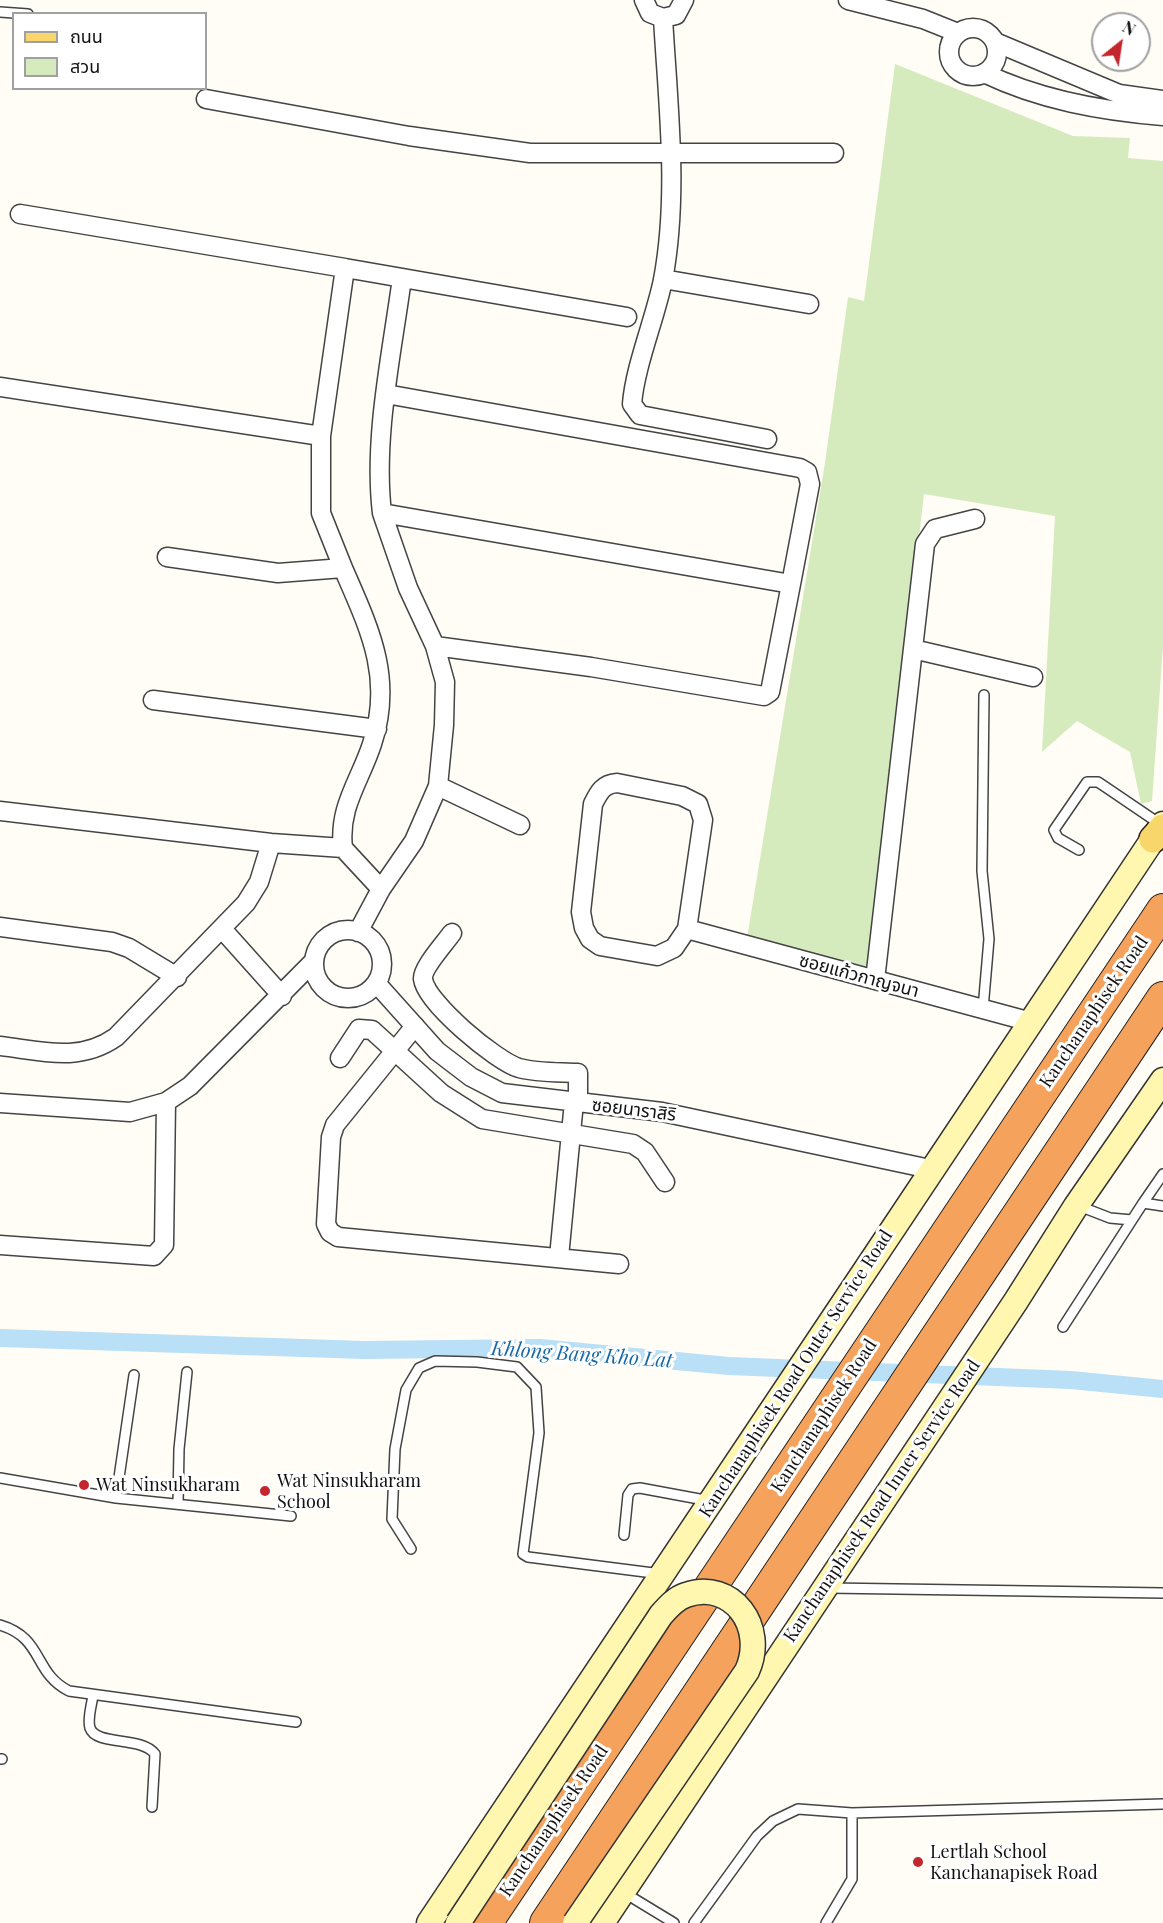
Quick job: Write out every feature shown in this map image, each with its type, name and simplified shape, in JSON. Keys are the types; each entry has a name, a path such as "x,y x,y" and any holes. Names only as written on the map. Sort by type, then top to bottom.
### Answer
{"highway":[{"name":"Kanchanaphisek Road","path":"486,1923 812,1436 912,1281 1163,910"},
{"path":"546,1923 1163,998"}],"main road":[{"name":"Kanchanaphisek Road Outer Service Road","path":"429,1923 713,1501 930,1169 1160,829"},
{"name":"Kanchanaphisek Road Inner Service Road","path":"602,1923 1016,1301 1076,1206 1163,1080"},
{"path":"458,1923 661,1615 684,1595 710,1593 722,1596 746,1616 753,1629 754,1656 747,1671 575,1923"}],"street":[{"path":"632,0 644,0 650,13 663,18 676,15 684,0"},
{"path":"848,0 923,19 958,33"},
{"path":"663,18 671,152 671,210 663,279 633,400 636,412 640,415 767,439"},
{"path":"984,73 995,63 998,52 995,42 988,33 979,28 968,28 958,33 951,41 949,52 951,62 958,71 968,75 984,73 1041,96 1137,106 1163,100"},
{"path":"995,42 1163,116"},
{"path":"206,99 409,136 530,153 834,153"},
{"path":"20,213 627,317"},
{"path":"345,268 321,436 321,513 377,651 380,673 377,729 343,814 343,848 381,889"},
{"path":"358,932 381,889 414,841 438,786 444,725 446,682 435,646 408,588 382,513 379,475 386,394 402,278"},
{"path":"663,279 809,304"},
{"path":"0,387 321,436"},
{"path":"386,394 800,468 807,472 810,484 770,692 764,696 591,667 435,646"},
{"path":"382,513 791,584"},
{"path":"875,980 925,544 929,536 943,525 975,519"},
{"path":"167,557 278,573 343,568"},
{"path":"913,649 1033,677"},
{"path":"153,700 377,729"},
{"path":"617,783 682,796 698,804 702,820 687,928 674,948 657,956 600,946 590,939 584,928 581,912 593,804 600,790 608,784 617,783"},
{"path":"438,786 520,825"},
{"path":"0,811 271,843 343,848"},
{"path":"0,1046 65,1054 100,1048 116,1037 223,930 254,892 271,843"},
{"path":"0,927 112,942 129,948 177,977"},
{"name":"ซอยแก้วกาญจนา","path":"687,928 1030,1022"},
{"path":"223,930 282,996"},
{"path":"0,1103 118,1112 166,1102 190,1086 282,996 314,961 317,951 330,935 340,931 358,932 372,940 379,950 381,973 376,984 368,992 358,997 334,996 319,982 314,961"},
{"path":"452,933 424,973 424,983 433,998 479,1045 500,1059 519,1068 578,1073 559,1257"},
{"name":"ซอยนาราสิริ","path":"376,984 437,1051 463,1070 502,1093 662,1112 930,1169"},
{"path":"415,1026 343,1113 333,1131 326,1224 330,1232 338,1237 619,1264"},
{"path":"340,1058 359,1029 366,1027 396,1051 441,1093 482,1119 633,1144 645,1152 665,1182"},
{"path":"0,1245 154,1256 160,1252 164,1245 166,1102"}],"lane":[{"path":"983,1009 989,939 982,871 984,695"},
{"path":"1079,850 1058,837 1054,830 1087,782 1098,782 1160,829"},
{"path":"1063,1328 1163,1174"},
{"path":"1143,1203 1163,1206"},
{"path":"1076,1206 1110,1218 1132,1220"},
{"path":"411,1549 392,1519 395,1449 406,1390 419,1368 435,1361 477,1362 517,1367 536,1387 538,1433 523,1554 528,1557 664,1574"},
{"path":"178,1504 179,1449 187,1372"},
{"path":"116,1498 134,1376"},
{"path":"0,1478 116,1498 291,1516"},
{"path":"624,1535 628,1495 632,1489 640,1488 713,1501"},
{"path":"825,1588 1163,1593"},
{"path":"0,1624 11,1628 34,1647 51,1680 69,1691 296,1722"},
{"path":"93,1695 90,1730 103,1738 151,1748 155,1754 152,1807"},
{"path":"694,1923 757,1836 773,1821 798,1809 852,1813 1163,1804"},
{"path":"826,1923 852,1879 852,1813"},
{"path":"623,1892 674,1923"}],"green space":[{"path":"895,64 1073,136 1130,138 1128,158 1163,161 1163,646 1152,801 1141,804 1130,752 1077,721 1042,752 1055,516 924,494 869,967 747,938 825,463 848,297 864,301"}],"waterway":[{"name":"Khlong Bang Kho Lat","path":"0,1338 364,1350 540,1348 729,1366 1071,1380 1163,1389"}],"place":[{"name":"Wat Ninsukharam","path":"84,1485"},
{"name":"Wat Ninsukharam School","path":"265,1491"},
{"name":"Lertlah School Kanchanapisek Road","path":"918,1862"}]}
